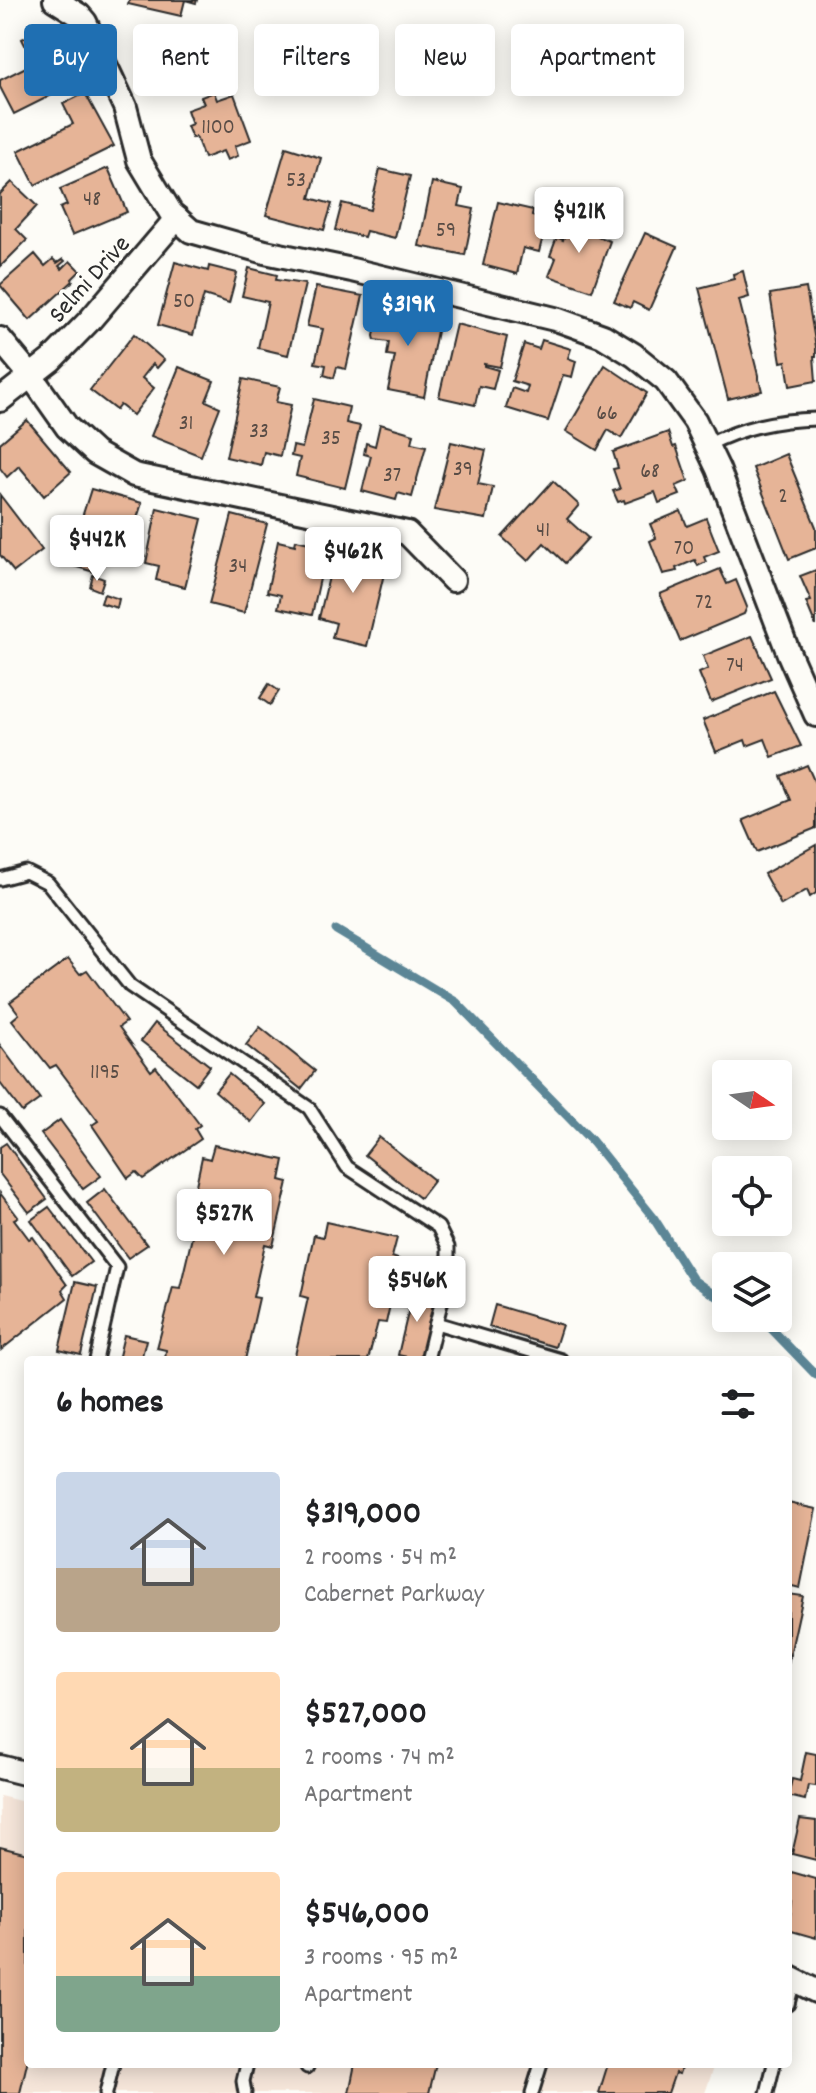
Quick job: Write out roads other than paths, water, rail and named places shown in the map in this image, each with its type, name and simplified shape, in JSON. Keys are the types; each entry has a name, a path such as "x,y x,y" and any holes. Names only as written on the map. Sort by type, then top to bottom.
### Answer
{"street":[{"path":"55,0 79,15 88,11 125,107 139,160 171,213 191,231 265,252 559,320 603,336 634,355 666,381 695,421 707,445 816,715"},
{"name":"Selmi Drive","path":"0,400 51,360 90,320 177,218"},
{"path":"0,339 67,427 95,453 134,475 407,533 453,580"},
{"path":"0,1767 24,1773"},
{"path":"792,1979 816,1991"}],"lane":[{"path":"707,445 738,430 762,424 816,419"},
{"path":"0,879 26,872 48,883 130,986 309,1108 347,1167 438,1227 448,1247 448,1277 428,1356"},
{"path":"0,1116 117,1267 97,1356"},
{"path":"436,1323 547,1356"},
{"path":"106,2093 112,2068"},
{"path":"245,2093 243,2081 246,2068"},
{"path":"532,2093 540,2068"},
{"path":"767,2093 773,2068"}],"waterway":[{"path":"336,930 456,1002 592,1141 653,1217 693,1280 712,1294"},
{"path":"775,1332 816,1375"}]}
